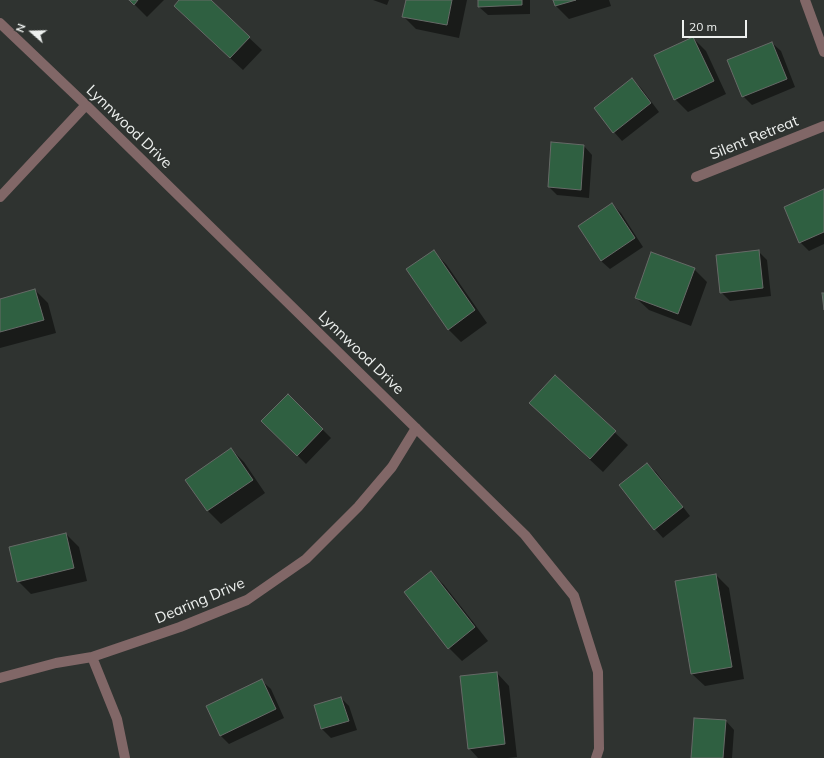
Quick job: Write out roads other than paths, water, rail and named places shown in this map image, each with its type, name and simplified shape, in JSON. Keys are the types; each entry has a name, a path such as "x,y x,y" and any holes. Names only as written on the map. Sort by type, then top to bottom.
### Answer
{"street":[{"path":"805,0 824,52"},
{"name":"Lynnwood Drive","path":"0,23 86,105 525,535 574,596 598,672 599,749 596,758"},
{"path":"0,197 86,105"},
{"name":"Silent Retreat","path":"696,177 824,126"},
{"name":"Dearing Drive","path":"0,678 56,663 92,657 180,627 247,600 306,559 358,507 392,467 416,428"},
{"path":"92,657 117,719 125,758"}]}
